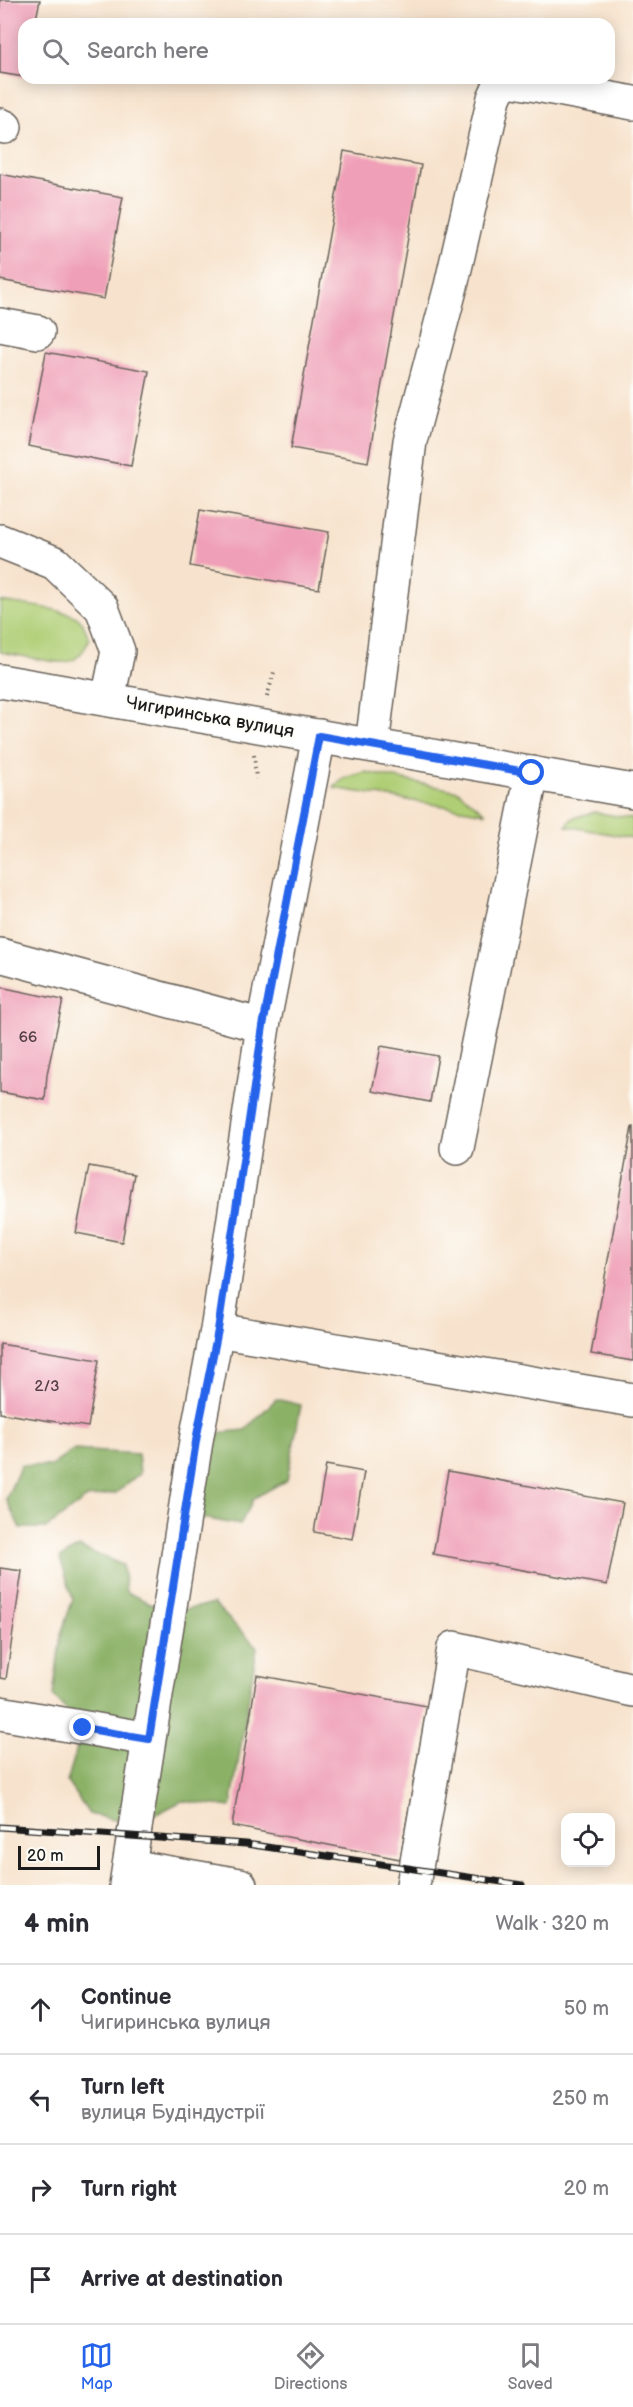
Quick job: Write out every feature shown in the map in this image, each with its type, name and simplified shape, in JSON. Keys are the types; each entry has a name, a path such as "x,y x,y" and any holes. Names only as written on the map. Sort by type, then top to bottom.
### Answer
{"street":[{"path":"372,745 410,441 451,285 494,98 499,87 504,84"},
{"path":"531,84 633,103"},
{"path":"0,325 38,332"},
{"path":"0,542 55,563 102,608 118,651 108,699"},
{"name":"Чигиринська вулиця","path":"0,681 633,791"},
{"path":"240,1885 127,1876 195,1447 218,1330 263,1026 319,736"},
{"path":"457,1148 532,773"},
{"path":"0,955 263,1026"},
{"path":"218,1330 633,1400"},
{"path":"412,1885 454,1648 633,1690"},
{"path":"0,1713 149,1739"}],"path":[{"path":"266,698 274,672"},
{"path":"254,754 256,778"}],"green space":[{"path":"0,601 73,615 83,624 89,640 77,657 66,662 0,652"},
{"path":"365,772 458,791 486,813 334,788 343,779"},
{"path":"594,812 633,819 633,838 566,826 573,818"},
{"path":"276,1399 301,1405 287,1480 254,1498 240,1525 185,1515 197,1435 245,1430"},
{"path":"73,1450 138,1454 140,1473 116,1493 87,1498 46,1528 20,1528 6,1499 21,1465 51,1466"},
{"path":"79,1547 123,1565 126,1592 169,1612 214,1604 257,1647 231,1807 182,1801 135,1825 89,1814 67,1782 83,1728 53,1696 61,1634 73,1599 60,1558"}],"building":[{"path":"0,0 40,0 36,18 18,18 18,76 0,73"},
{"path":"344,151 421,165 368,462 291,448"},
{"path":"0,174 123,197 104,299 0,280"},
{"path":"46,352 149,371 131,466 28,446"},
{"path":"200,510 329,532 319,589 190,566"},
{"path":"0,987 63,1000 47,1074 45,1100 0,1092"},
{"path":"381,1046 438,1056 430,1102 372,1091"},
{"path":"633,1127 633,1361 591,1354"},
{"path":"89,1166 134,1174 122,1242 76,1233"},
{"path":"0,1344 99,1360 88,1427 0,1413"},
{"path":"326,1465 364,1472 352,1539 314,1532"},
{"path":"448,1471 623,1503 607,1585 433,1554"},
{"path":"0,1568 22,1571 6,1679 0,1678"},
{"path":"257,1675 427,1706 400,1859 232,1826"}],"railway":[{"path":"0,1827 246,1844 522,1885"}],"route":[{"path":"83,1728 149,1739 197,1435 218,1330 263,1026 319,736 532,773"}]}
